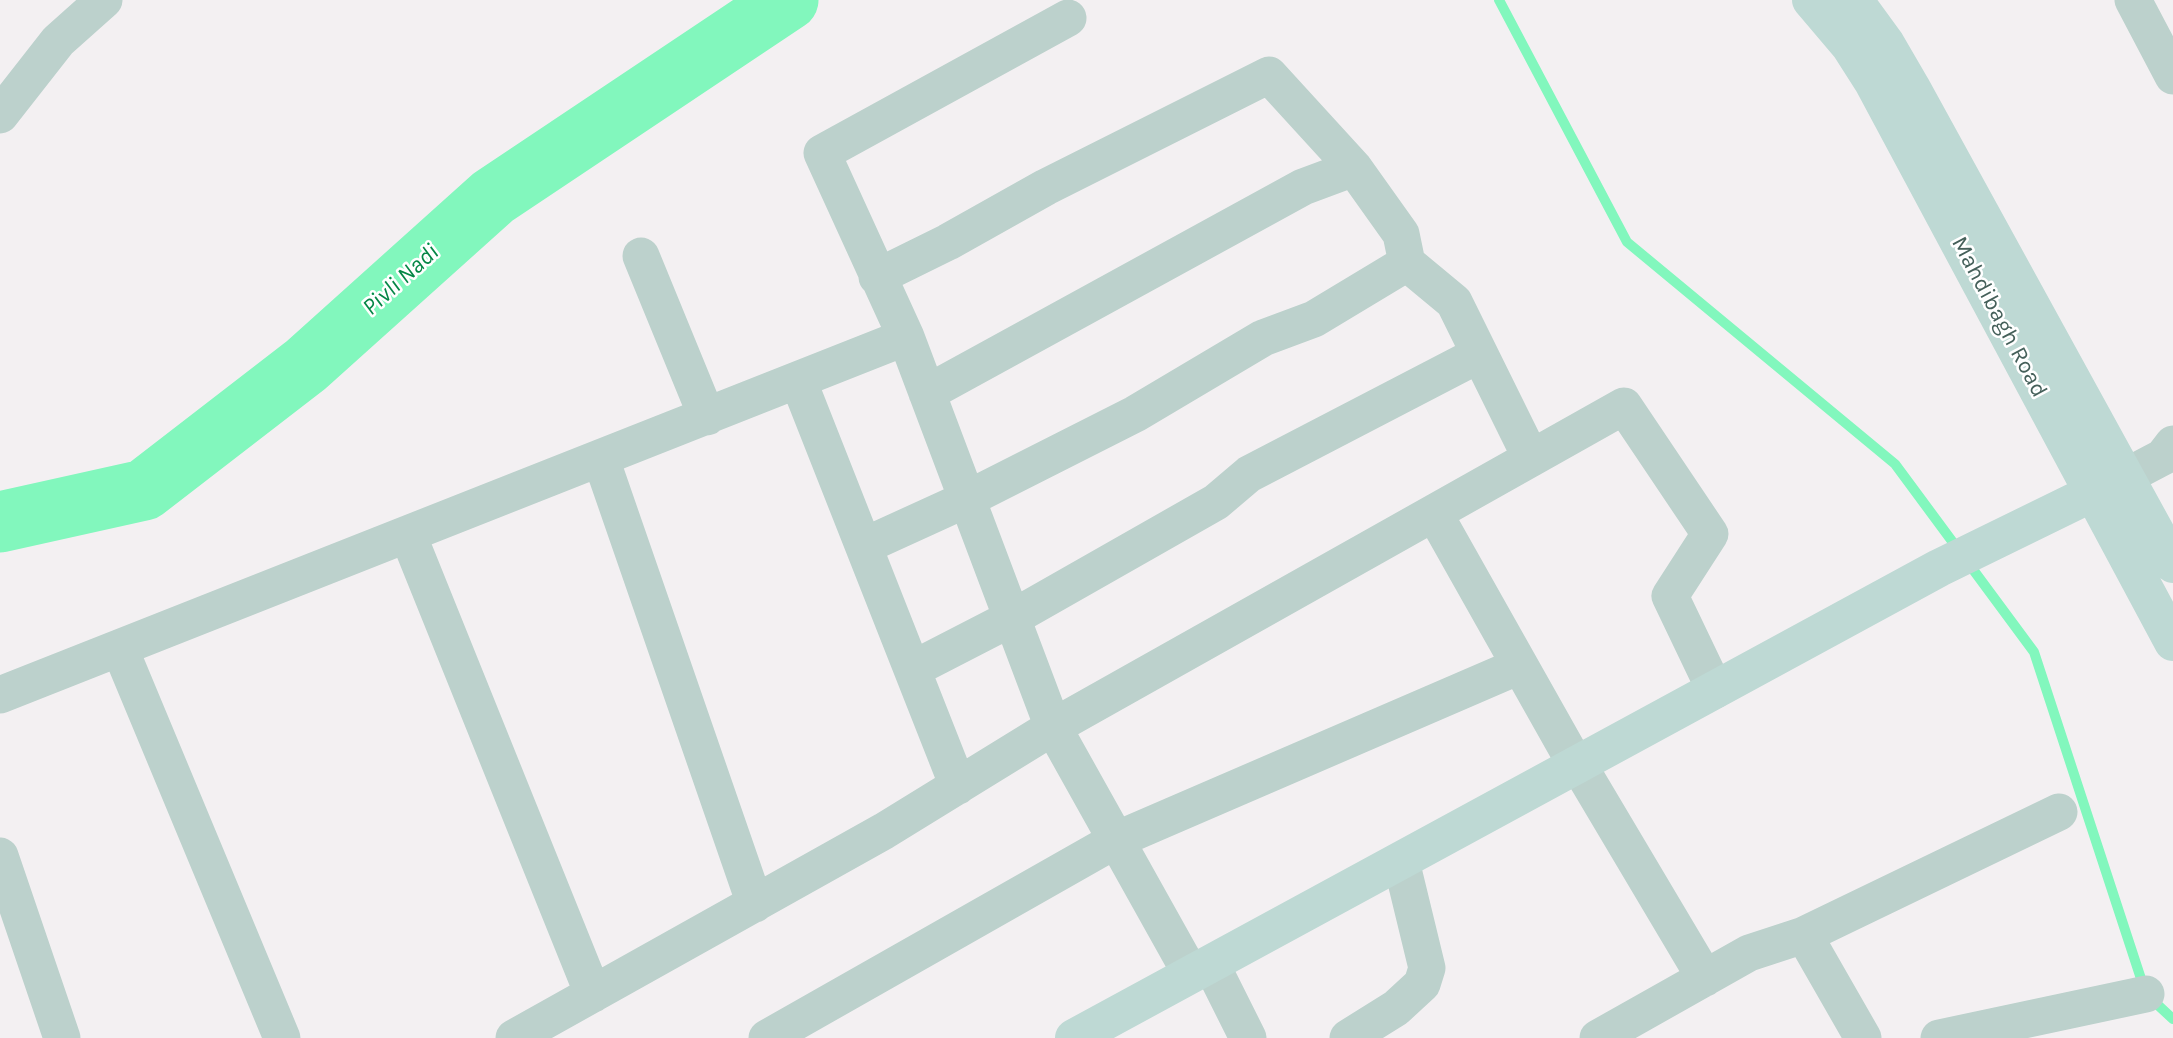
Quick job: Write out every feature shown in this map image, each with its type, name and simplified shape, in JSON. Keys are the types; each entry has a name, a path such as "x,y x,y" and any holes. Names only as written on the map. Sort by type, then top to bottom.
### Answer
{"street":[{"path":"0,115 58,41 104,0"},
{"path":"2133,0 2173,76"},
{"name":"Mahdibagh Road","path":"1843,6 1885,44 1911,87 2109,485 2173,642"},
{"path":"1068,19 822,153 906,337 1053,727 1116,840 1248,1038"},
{"path":"877,277 948,242 1046,187 1269,75 1354,168 1401,234 1406,262 1454,302 1531,458"},
{"path":"927,393 1303,187 1354,168"},
{"path":"641,256 707,417"},
{"path":"864,546 967,499 1135,414 1263,338 1314,319 1406,262"},
{"path":"0,695 906,337"},
{"path":"913,669 1012,618 1216,502 1249,474 1478,355"},
{"path":"798,380 958,786"},
{"path":"514,1038 884,831 1053,727 1625,406 1710,534 1670,596 1715,690"},
{"path":"1073,1038 1939,568 2164,457 2173,444"},
{"path":"601,458 755,904"},
{"name":"Mahdibagh Road","path":"2109,485 2173,564"},
{"path":"1434,513 1576,765 1706,978"},
{"path":"408,535 593,994"},
{"path":"120,649 282,1038"},
{"path":"767,1038 1116,840 1519,666"},
{"path":"1598,1038 1652,1025 1706,978 1749,953 1804,935 2059,812"},
{"path":"0,856 62,1038"},
{"path":"1348,1038 1396,1008 1422,984 1427,968 1401,861"},
{"path":"1804,935 1863,1038"},
{"path":"1939,1038 2146,994"}],"waterway":[{"name":"Pivli Nadi","path":"0,522 144,490 306,365 493,197 788,0"},
{"path":"1499,0 1627,242 1895,464 2034,652 2146,994 2173,1019"}]}
